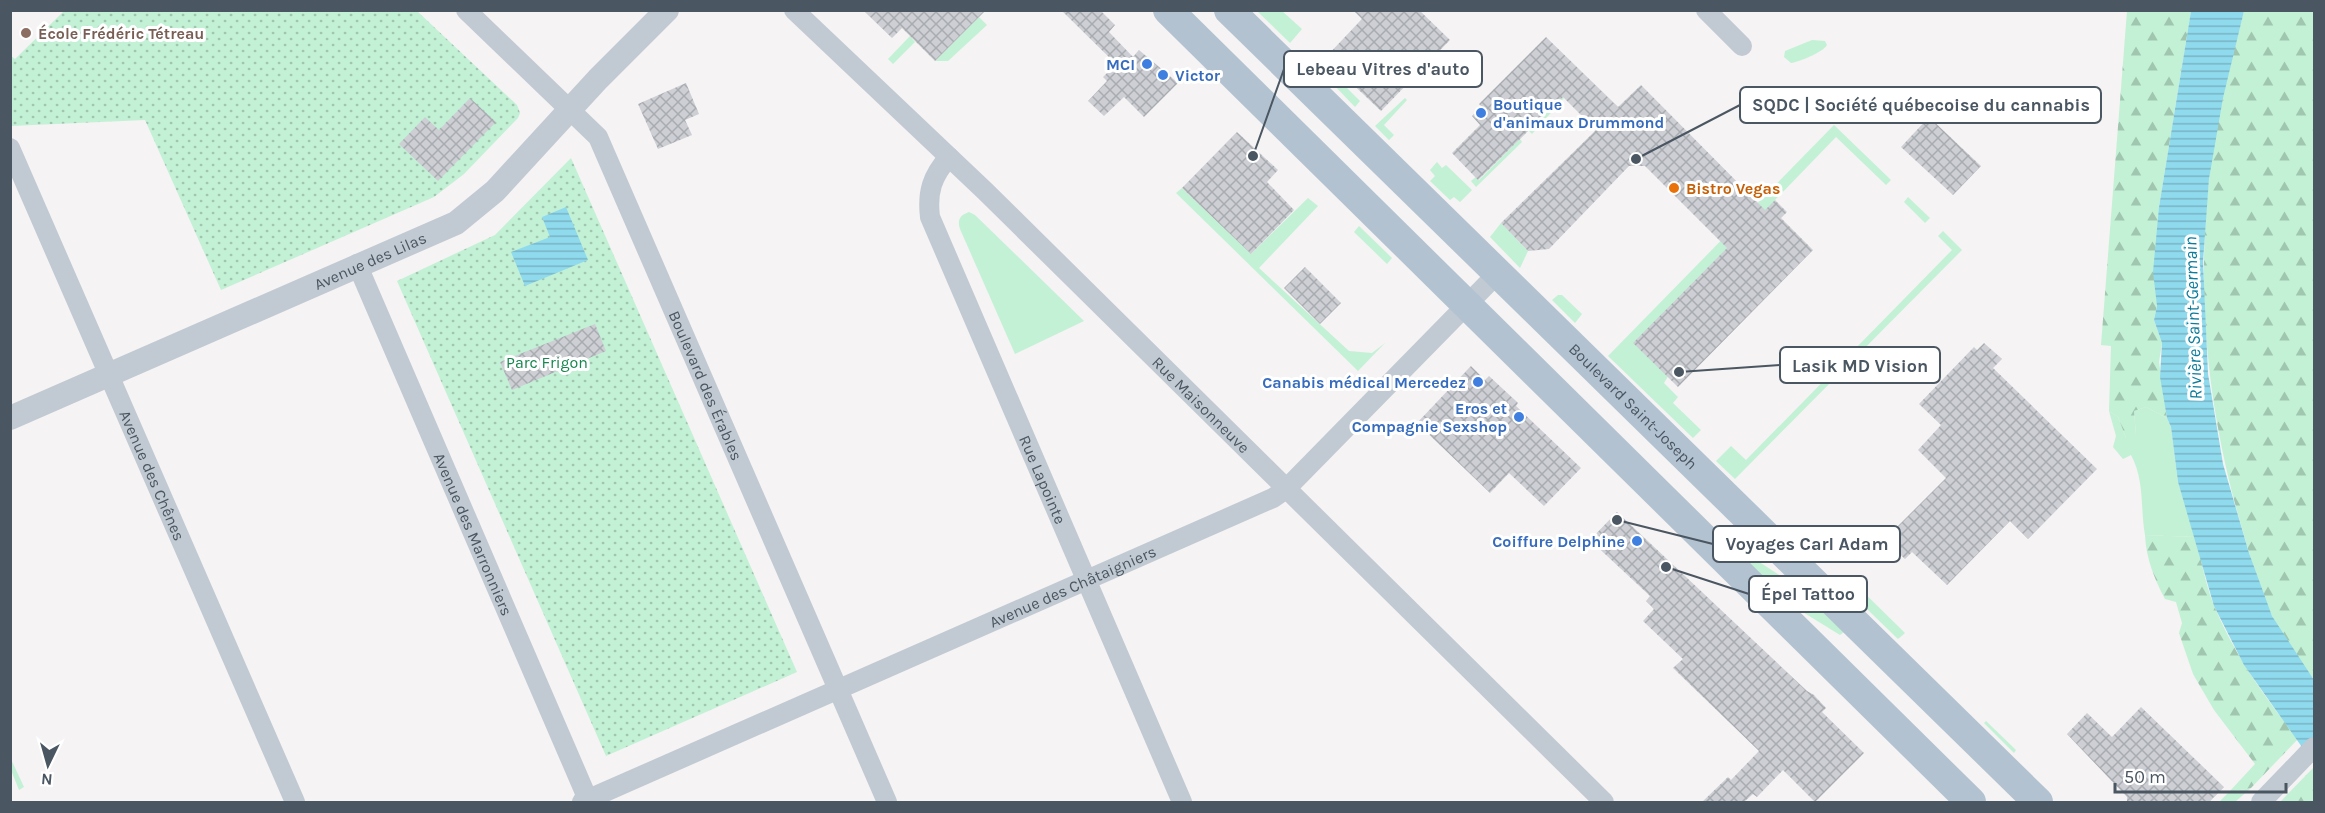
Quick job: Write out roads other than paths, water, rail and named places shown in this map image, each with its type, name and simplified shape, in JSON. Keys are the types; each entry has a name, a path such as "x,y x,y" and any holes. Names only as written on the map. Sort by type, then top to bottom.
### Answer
{"main road":[{"path":"1168,10 1971,802"},
{"name":"Boulevard Saint-Joseph","path":"1229,10 2038,802"}],"street":[{"name":"Boulevard des Érables","path":"466,10 598,137 887,802"},
{"name":"Avenue des Lilas","path":"10,418 357,264 456,223 470,214 495,191 569,110 667,10"},
{"name":"Rue Maisonneuve","path":"795,10 949,157 1604,802"},
{"path":"1706,10 1742,46"},
{"name":"Avenue des Chênes","path":"10,148 295,802"},
{"name":"Rue Lapointe","path":"949,157 933,178 929,191 930,217 1182,802"},
{"name":"Avenue des Marronniers","path":"357,264 586,802"},
{"name":"Avenue des Châtaigniers","path":"586,802 1085,579 1259,505 1286,489 1497,274"},
{"path":"2261,802 2314,747"}],"water":[{"name":"Rivière Saint-Germain","path":"2191,11 2244,11 2223,98 2209,179 2203,262 2208,374 2223,464 2249,553 2272,616 2314,680 2314,764 2244,665 2214,606 2178,482 2171,427 2167,418 2160,377 2162,343 2154,320 2157,306 2153,272 2159,207"},
{"path":"566,207 588,260 525,286 511,252 550,237 542,217"}],"place":[{"name":"École Frédéric Tétreau","path":"26,33"},
{"name":"MCI","path":"1147,64"},
{"name":"Victor","path":"1163,75"},
{"name":"Boutique d'animaux Drummond","path":"1481,113"},
{"name":"Lebeau Vitres d'auto","path":"1253,156"},
{"name":"SQDC | Société québecoise du cannabis","path":"1636,159"},
{"name":"Bistro Vegas","path":"1674,188"},
{"name":"Lasik MD Vision","path":"1679,372"},
{"name":"Canabis médical Mercedez","path":"1478,382"},
{"name":"Eros et Compagnie Sexshop","path":"1519,417"},
{"name":"Voyages Carl Adam","path":"1617,520"},
{"name":"Coiffure Delphine","path":"1637,541"},
{"name":"Épel Tattoo","path":"1666,567"}],"park label":[{"name":"Parc Frigon","path":"547,362"}]}
